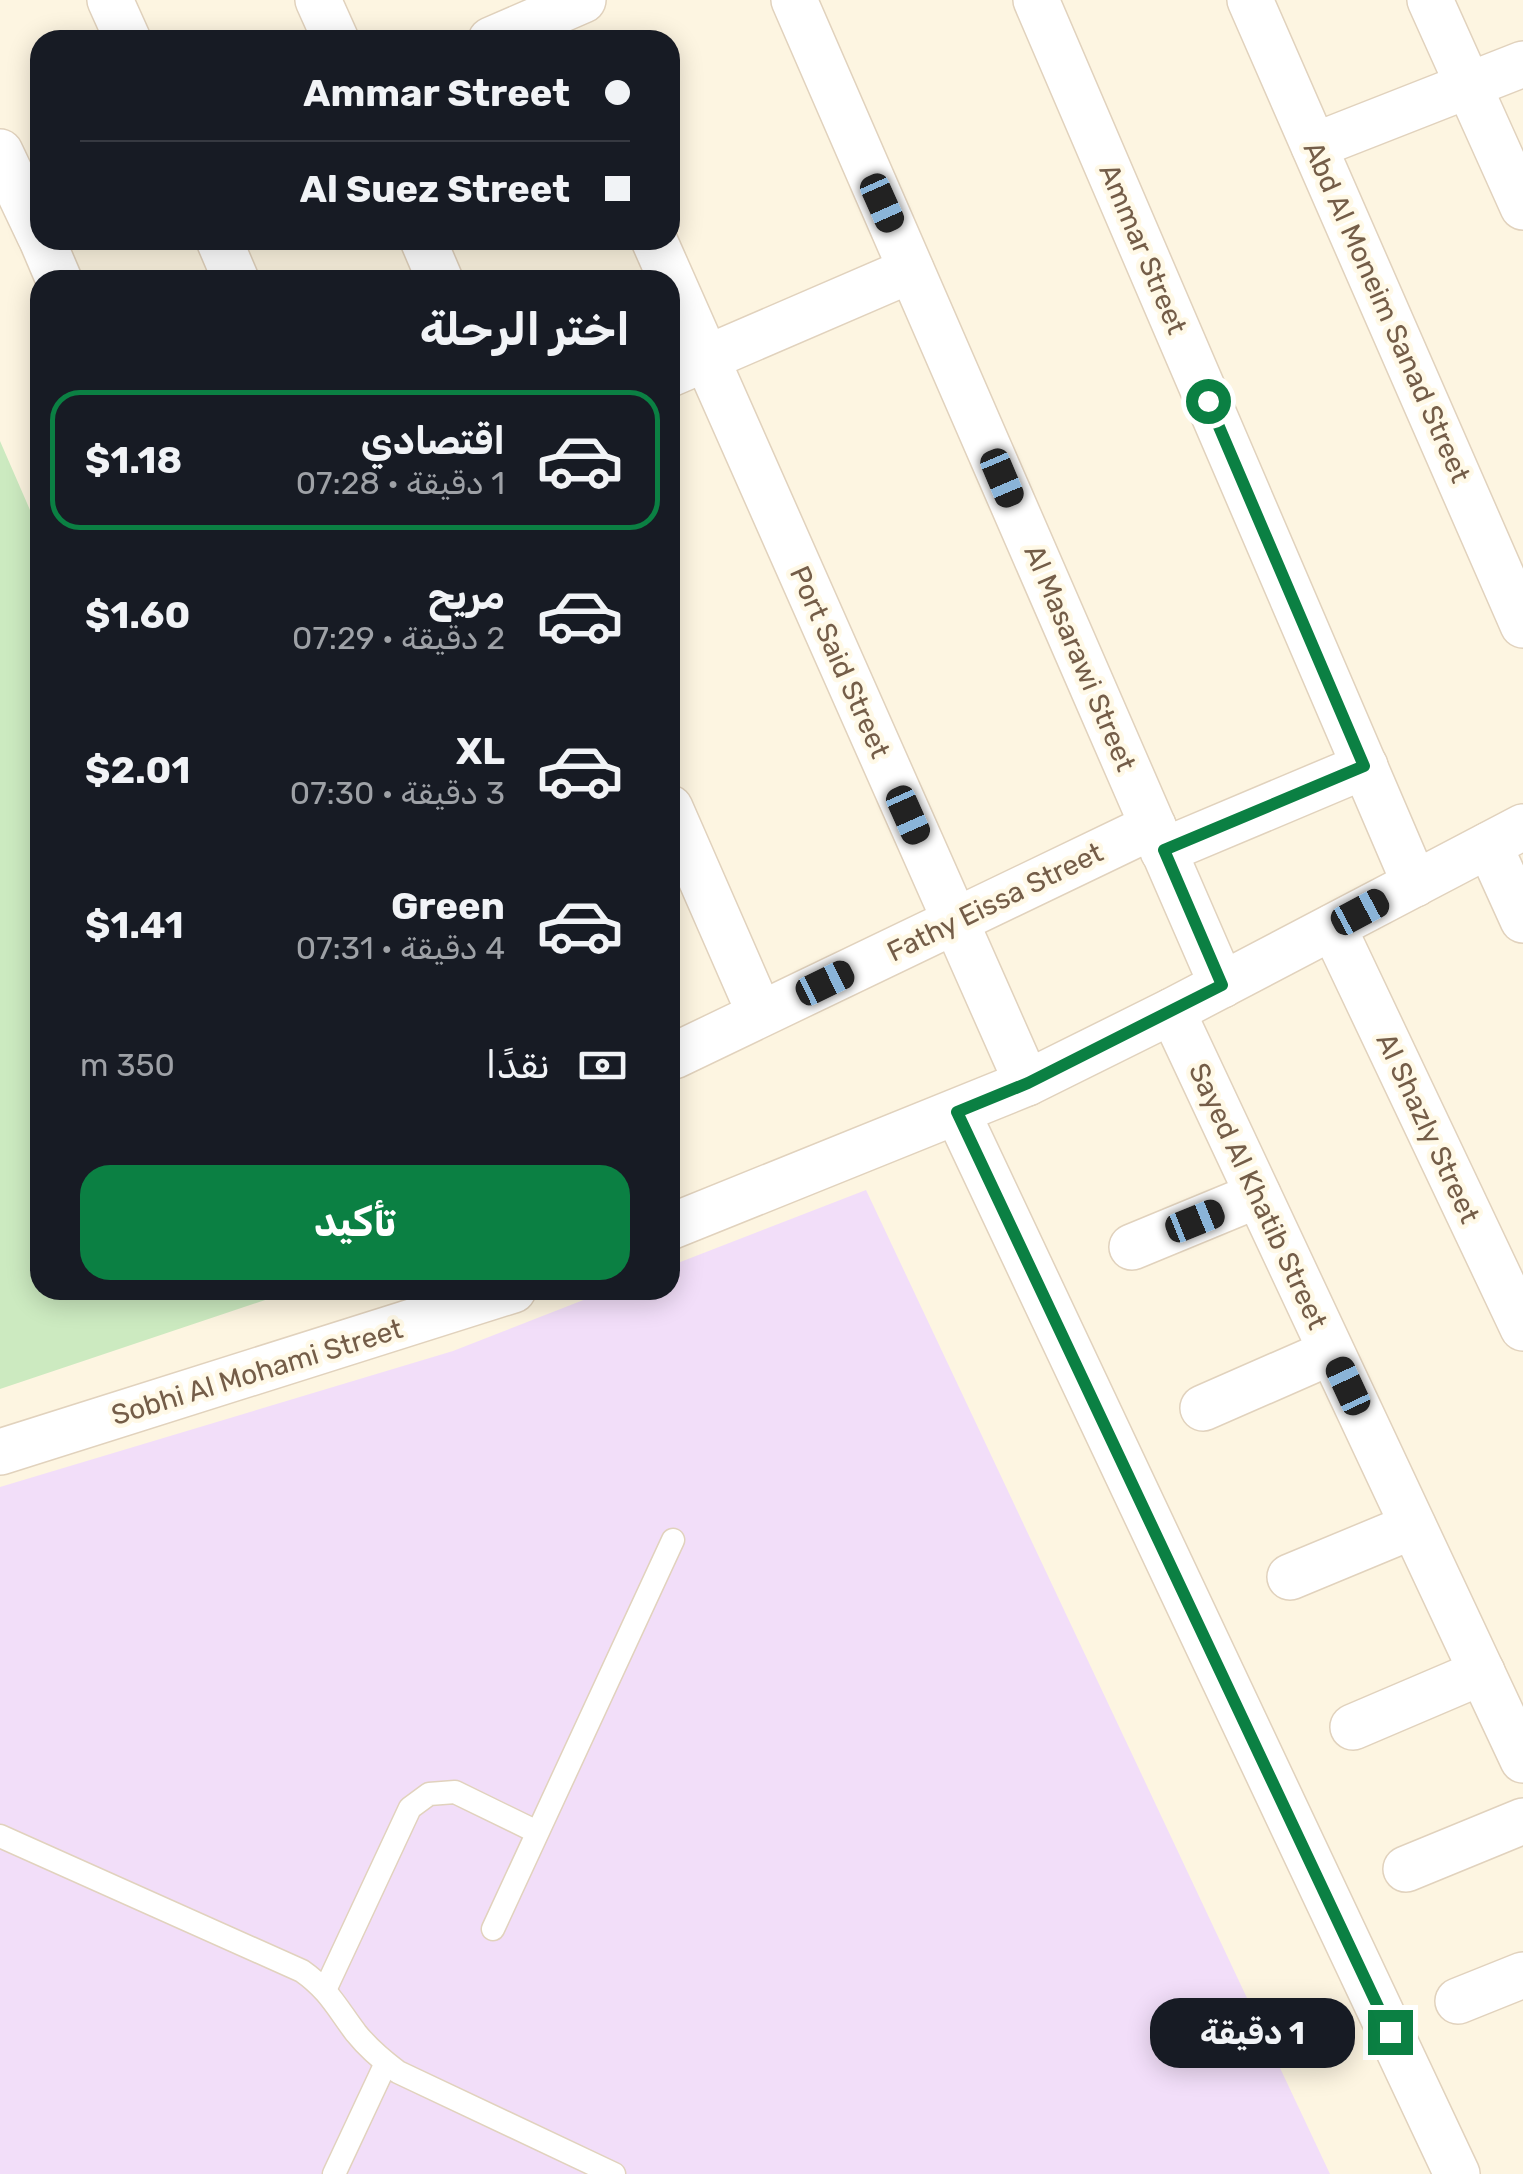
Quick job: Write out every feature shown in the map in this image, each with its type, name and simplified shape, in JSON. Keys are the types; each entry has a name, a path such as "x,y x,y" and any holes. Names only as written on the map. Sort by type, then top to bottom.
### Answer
{"street":[{"path":"110,0 124,30"},
{"path":"318,0 332,30"},
{"name":"Al Masarawi Street","path":"794,0 1222,985"},
{"name":"Ammar Street","path":"1036,0 1415,884"},
{"name":"Abd Al Moneim Sanad Street","path":"1250,0 1523,625"},
{"path":"1430,0 1523,207"},
{"path":"517,30 562,13"},
{"path":"1314,146 1523,64"},
{"path":"0,152 30,216"},
{"path":"688,367 912,270"},
{"name":"Port Said Street","path":"680,337 688,367 955,921 1028,1083"},
{"name":"Fathy Eissa Street","path":"680,1053 955,921 1158,838 1364,766"},
{"path":"680,831 760,1014"},
{"path":"680,1223 1028,1083 1506,836 1523,920"},
{"name":"Al Shazly Street","path":"1333,927 1523,1328"},
{"name":"Sayed Al Khatib Street","path":"1172,1011 1523,1760"},
{"path":"957,1112 1457,2174"},
{"path":"1132,1246 1258,1195"},
{"name":"Sobhi Al Mohami Street","path":"0,1452 476,1300"},
{"path":"1204,1408 1332,1352"},
{"path":"1290,1577 1413,1526"},
{"path":"1353,1727 1482,1672"},
{"path":"1406,1869 1523,1821"},
{"path":"1458,2001 1523,1975"}],"lane":[{"path":"493,1929 673,1540"},
{"path":"325,1990 410,1808 421,1798 455,1792 538,1832"},
{"path":"0,1836 302,1971 325,1990 374,2054 398,2072 614,2174"},
{"path":"334,2174 386,2063"}],"shaded area":[{"path":"866,1190 1330,2174 0,2174 0,1487 453,1351 583,1300 680,1300 680,1262"}],"green space":[{"path":"0,441 30,510 30,1300 265,1300 0,1389"}],"route":[{"path":"1208,401 1364,766 1164,850 1222,985 1028,1083 957,1112 1390,2032"}]}
